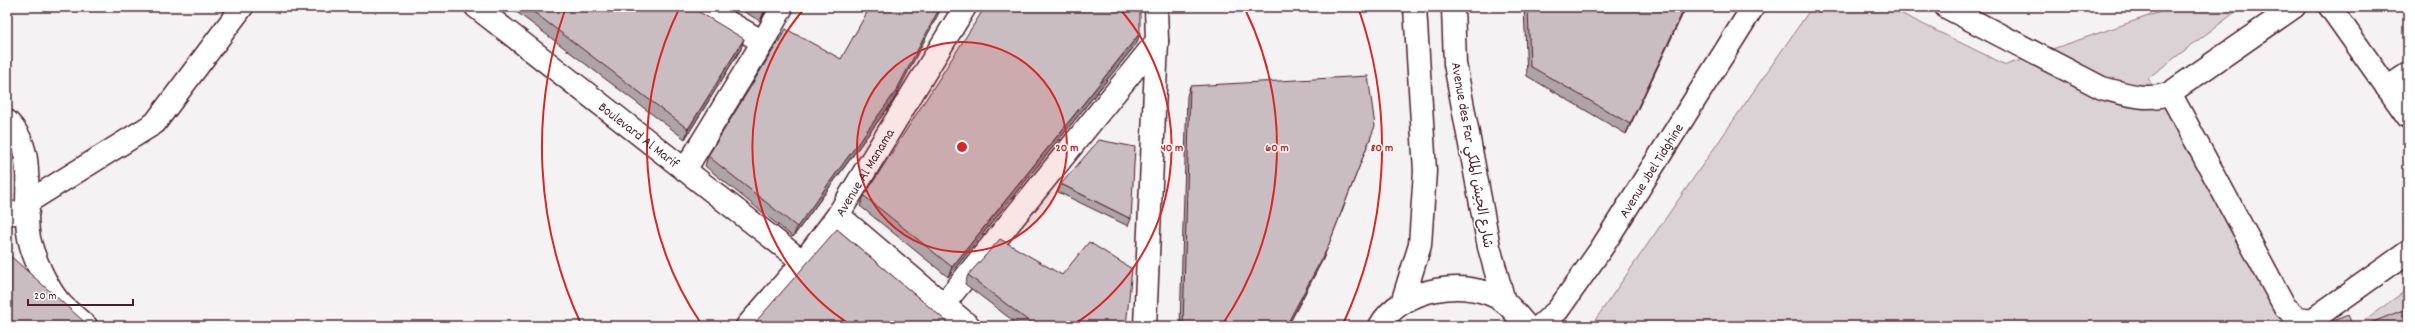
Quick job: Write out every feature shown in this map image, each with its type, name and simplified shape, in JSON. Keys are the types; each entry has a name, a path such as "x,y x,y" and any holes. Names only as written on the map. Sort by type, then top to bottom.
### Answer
{"street":[{"path":"7,214 28,206 155,123 242,7"},
{"name":"Boulevard Al Marif","path":"476,7 803,262"},
{"path":"702,7 763,42"},
{"path":"685,170 763,42 782,7"},
{"name":"Avenue Al Manama","path":"747,326 803,262 838,216 965,7"},
{"path":"1145,326 1156,7"},
{"path":"1402,303 1420,245 1426,171 1415,7"},
{"name":"Avenue des Far شارع الجيش الملكي","path":"1453,7 1455,64 1489,247 1504,301"},
{"name":"Avenue Jbel Tidghine","path":"1540,326 1558,310 1601,249 1753,7"},
{"path":"1946,7 2102,88 2126,95 2150,98 2170,93 2294,7"},
{"path":"2330,7 2408,117"},
{"path":"943,305 1156,41"},
{"path":"2388,88 2408,74"},
{"path":"2170,93 2285,307 2298,318 2312,320 2408,252"},
{"path":"7,121 12,126 27,159 29,238 41,270 60,303 86,326"},
{"path":"838,216 969,326"},
{"path":"1380,326 1402,303 1435,289 1470,288 1504,301 1526,326"}],"shaded area":[{"path":"1812,7 1893,7 1894,10 2006,65 2163,11 2167,7 2242,7 2148,78 2290,326 1591,326"},
{"path":"2408,289 2408,326 2356,326"}],"building":[{"path":"527,7 691,7 744,39 688,129"},
{"path":"756,7 766,7 764,12"},
{"path":"870,7 940,7 896,91 797,227 708,156 786,29 841,59"},
{"path":"985,7 1140,7 1140,33 952,267 864,196"},
{"path":"1528,7 1685,7 1630,124 1530,66"},
{"path":"1368,76 1375,126 1327,249 1286,326 1183,326 1190,86"},
{"path":"1099,140 1135,147 1131,219 1061,184"},
{"path":"837,229 952,326 752,326"},
{"path":"1000,239 1062,275 1089,242 1132,269 1126,326 1035,326 968,275"},
{"path":"7,253 89,326 7,326"},
{"path":"2408,308 2408,326 2363,326"},
{"path":"2348,315 2353,326 2321,326"}]}
